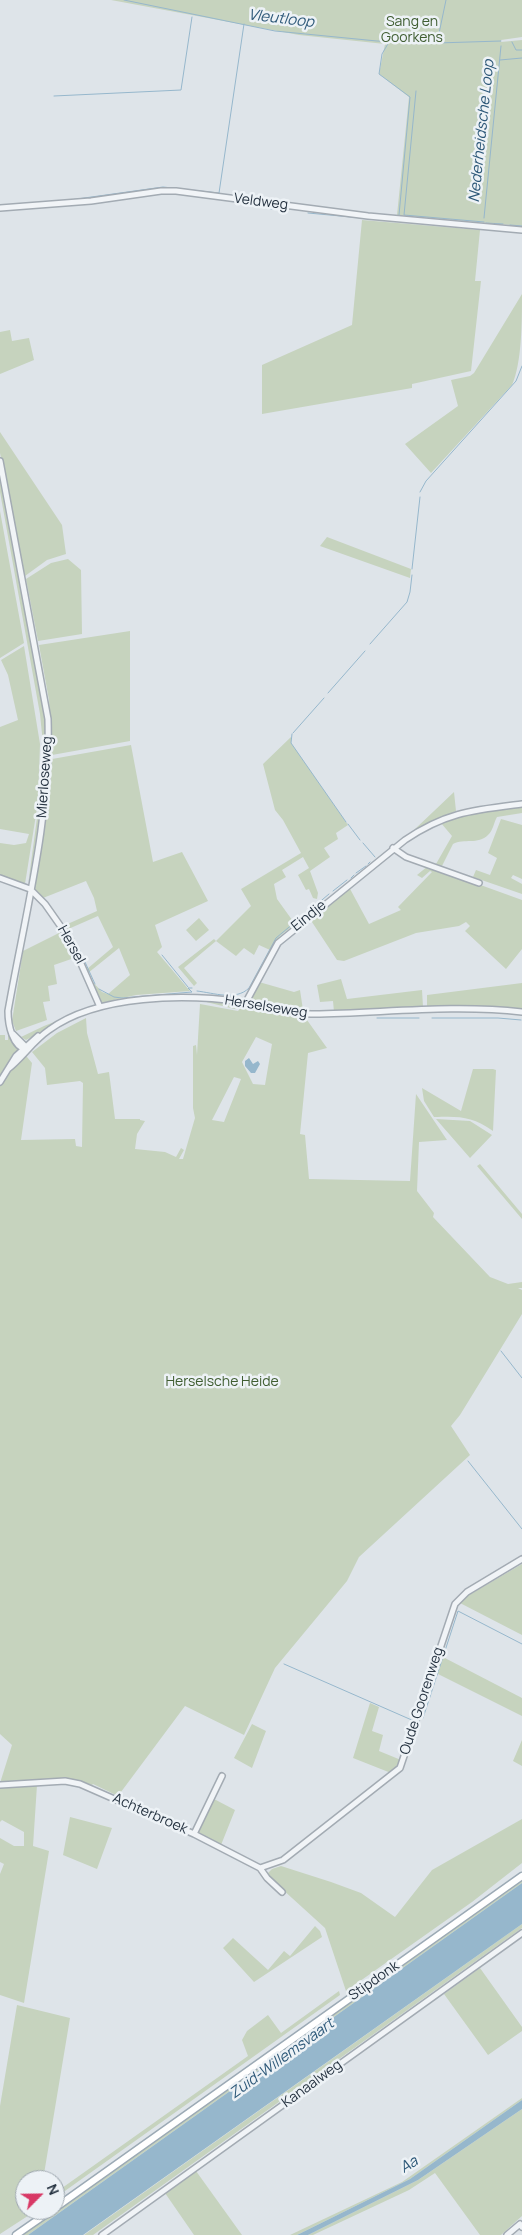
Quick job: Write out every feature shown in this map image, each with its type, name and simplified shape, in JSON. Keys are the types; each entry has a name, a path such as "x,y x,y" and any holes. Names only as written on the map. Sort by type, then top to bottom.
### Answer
{"main road":[{"name":"Stipdonk","path":"65,2201 522,1876"},
{"path":"16,2235 38,2220"}],"street":[{"name":"Veldweg","path":"0,208 91,201 161,191 176,191 368,216 522,230"},
{"name":"Mierloseweg","path":"0,462 48,719 48,778 8,1011 8,1021 13,1034 25,1048"},
{"name":"Eindje","path":"246,1002 278,943 393,848 423,828 458,813 522,804"},
{"path":"393,848 406,857 479,882"},
{"path":"0,878 30,889"},
{"name":"Hersel","path":"30,889 45,904 72,941 100,1007"},
{"name":"Herselseweg","path":"0,1082 25,1048 45,1032 73,1017 100,1007 129,1001 197,996 246,1002 304,1014 427,1009 522,1012"},
{"name":"Oude Goorenweg","path":"260,1868 283,1860 400,1768 455,1604 467,1592 522,1559"},
{"path":"194,1834 222,1776"},
{"name":"Achterbroek","path":"0,1785 73,1781 117,1798 194,1834 260,1868 267,1878 282,1892"},
{"name":"Kanaalweg","path":"102,2235 522,1933"},
{"path":"507,2235 521,2225"}],"green space":[{"name":"Sang en Goorkens","path":"111,0 522,0 522,37 501,40 501,42 522,40 522,226 397,215 409,97 379,74 385,44 299,35"},
{"path":"362,220 480,230 475,281 481,281 471,371 412,384 412,388 262,414 262,365 352,325"},
{"path":"522,294 520,354 512,385 431,473 405,444 458,406 451,380 470,376 474,373"},
{"path":"10,330 12,341 29,338 34,360 0,374 0,332"},
{"path":"0,432 62,525 66,554 47,560 25,576 0,453"},
{"path":"0,480 48,730 45,794 28,885 43,773 43,744 40,714 0,492"},
{"path":"0,511 24,643 0,658"},
{"path":"327,537 411,569 410,578 320,546"},
{"path":"68,559 81,570 82,634 38,641 26,579 51,563"},
{"path":"130,631 130,741 52,755 49,700 39,645"},
{"path":"24,646 40,744 38,802 25,884 0,876 0,843 14,845 26,843 29,834 0,829 0,727 18,720 8,675 1,660"},
{"path":"291,737 291,743 348,825 336,833 338,839 324,848 330,857 310,871 318,893 317,899 313,898 309,889 306,890 298,875 309,868 303,857 282,870 286,877 274,884 277,899 295,924 280,936 270,950 259,945 254,955 244,948 236,956 216,941 251,906 241,889 301,853 283,820 275,810 263,764"},
{"path":"131,745 153,862 182,852 208,901 155,925 162,947 157,952 190,991 136,995 101,1003 90,979 102,992 108,994 130,975 119,948 88,973 87,969 113,947 98,916 66,930 63,926 97,911 94,898 86,881 43,898 34,890 50,794 52,759"},
{"path":"454,792 456,811 414,830"},
{"path":"522,807 522,813 497,817 491,831 484,838 453,844 442,866 436,864 452,836 441,823 465,815"},
{"path":"501,819 522,825 522,879 513,875 511,878 522,884 522,894 473,877 476,870 490,875 497,858 488,853"},
{"path":"428,866 522,900 522,949 506,969 465,931 470,926 466,922 459,926 416,933 344,961 337,960 310,919 349,887 369,924 401,910 398,907 432,872 430,871 422,878 417,875"},
{"path":"199,918 209,930 196,941 186,930"},
{"path":"63,931 77,957 54,965 57,984 48,986 50,1001 43,1002 47,1020 16,1031 12,1021 23,951"},
{"path":"214,939 216,941 184,968 197,983 194,986 178,967"},
{"path":"341,979 347,999 422,990 423,1007 334,1012 333,1001 320,1002 317,985"},
{"path":"259,982 294,992 300,990 303,1010 250,1000"},
{"path":"522,983 522,1010 427,1007 427,995"},
{"path":"202,1001 240,1005 235,1009"},
{"name":"Herselsche Heide","path":"200,1004 238,1011 243,1005 307,1020 327,1048 308,1053 300,1134 305,1135 309,1179 410,1181 416,1094 447,1140 419,1142 417,1191 434,1213 433,1217 490,1277 508,1284 522,1282 522,1288 518,1288 522,1290 522,1314 460,1415 451,1426 470,1455 359,1557 347,1581 275,1668 244,1735 185,1706 118,1796 93,1784 72,1779 0,1783 12,1745 0,1734 0,1035 5,1035 5,1040 8,1040 8,1034 32,1063 21,1140 75,1139 76,1146 82,1147 83,1083 80,1081 47,1085 45,1068 32,1052 57,1033 86,1018 87,1033 98,1074 109,1072 115,1119 140,1119 145,1121 137,1134 135,1149 165,1152 176,1157 181,1148 184,1150 179,1159 183,1159 195,1118 193,1108 193,1046 196,1045 197,1055","holes":["256,1037 272,1044 265,1085 253,1084 242,1062","234,1077 241,1079 224,1122 212,1120"]},
{"path":"72,1015 26,1040 21,1037 44,1026"},
{"path":"473,1069 496,1070 493,1131 478,1122 465,1118 434,1117 424,1101 422,1088 461,1111"},
{"path":"436,1119 470,1121 492,1135 470,1158"},
{"path":"480,1164 522,1214 522,1219 477,1166"},
{"path":"522,1564 522,1635 460,1603 464,1598"},
{"path":"441,1656 522,1698 522,1716 436,1673"},
{"path":"370,1703 379,1707 372,1731 383,1735 379,1751 401,1760 391,1773 353,1758"},
{"path":"252,1724 266,1731 252,1768 234,1758"},
{"path":"522,1740 522,1766 513,1761"},
{"path":"37,1785 33,1846 49,1851 24,2003 0,1995 0,1874 4,1864 0,1862 0,1838 14,1846 24,1846 24,1832 2,1820 0,1822 0,1788"},
{"path":"214,1799 235,1810 221,1845 197,1832"},
{"path":"70,1817 112,1828 97,1869 63,1855"},
{"path":"522,1819 522,1863 472,1902 346,1991 325,1928 270,1878 268,1873 272,1869 281,1866 331,1882 361,1893 395,1917 432,1870"},
{"path":"522,1878 522,1883 65,2209 65,2203"},
{"path":"522,1924 522,1928 93,2235 84,2235"},
{"path":"315,1926 320,1931 322,1937 254,1982 223,1948 233,1938 268,1970 284,1951 290,1956"},
{"path":"480,1968 522,2027 522,2031 488,2055 444,1994"},
{"path":"339,1991 340,1995 65,2191 65,2186 248,2056 242,2040 247,2031 268,2015 281,2033"},
{"path":"17,2005 70,2018 45,2170 15,2170 15,2220 22,2220 0,2234 0,2106"},
{"path":"522,2098 522,2100 410,2179 297,2235 290,2235 402,2182"},
{"path":"522,2109 522,2216 501,2235 480,2235 435,2173 409,2190 313,2235 308,2235 418,2180"},
{"path":"196,2171 242,2235 194,2235 165,2193"},
{"path":"41,2220 49,2220 28,2235 20,2235"}],"water":[{"path":"249,1058 253,1064 258,1061 260,1064 255,1073 251,1073 245,1066 245,1061"},
{"name":"Zuid-Willemsvaart","path":"522,1883 522,1924 83,2235 28,2235 49,2220 65,2220 65,2209"},
{"path":"522,2100 522,2109 418,2180 308,2235 297,2235 410,2179"}],"waterway":[{"name":"Vleutloop","path":"124,0 275,31 377,41 437,43"},
{"path":"446,0 437,43 501,41"},
{"path":"54,96 181,90 192,17"},
{"path":"70,200 163,187 219,193 244,24"},
{"path":"389,42 382,54 379,74 410,97 399,215"},
{"path":"512,42 516,50 522,50"},
{"name":"Nederheidsche Loop","path":"484,218 501,46"},
{"path":"500,60 522,58"},
{"path":"416,91 404,215 484,222"},
{"path":"271,209 281,209"},
{"path":"308,213 459,227"},
{"name":"Nederheidsche Loop","path":"486,223 503,224"},
{"name":"Nederheidsche Loop","path":"510,225 522,226"},
{"path":"465,228 482,229"},
{"name":"Nederheidsche Loop","path":"420,492 426,481 516,381 522,366"},
{"name":"Nederheidsche Loop","path":"412,569 420,497"},
{"name":"Nederheidsche Loop","path":"370,644 407,602 412,575"},
{"name":"Nederheidsche Loop","path":"328,693 365,651"},
{"name":"Nederheidsche Loop","path":"293,733 324,698"},
{"name":"Nederheidsche Loop","path":"292,734 291,743 346,822"},
{"name":"Nederheidsche Loop","path":"348,824 360,840"},
{"name":"Nederheidsche Loop","path":"363,843 375,857"},
{"path":"356,873 366,866"},
{"path":"351,878 354,875"},
{"path":"333,891 347,880"},
{"path":"316,905 329,894"},
{"path":"304,915 313,908"},
{"path":"197,991 224,995 244,992 249,988 276,938 300,918"},
{"path":"65,926 69,932"},
{"path":"80,951 95,984"},
{"path":"162,955 188,987"},
{"path":"99,989 114,997 122,998 192,992 188,988 192,988"},
{"path":"377,1018 419,1018"},
{"path":"432,1018 521,1020"},
{"path":"501,1351 522,1378"},
{"path":"468,1461 522,1529"},
{"path":"508,1565 522,1556"},
{"path":"423,1718 458,1611 522,1644"},
{"path":"284,1664 414,1721"}],"water label":[{"name":"Aa","path":"409,2165"}]}
